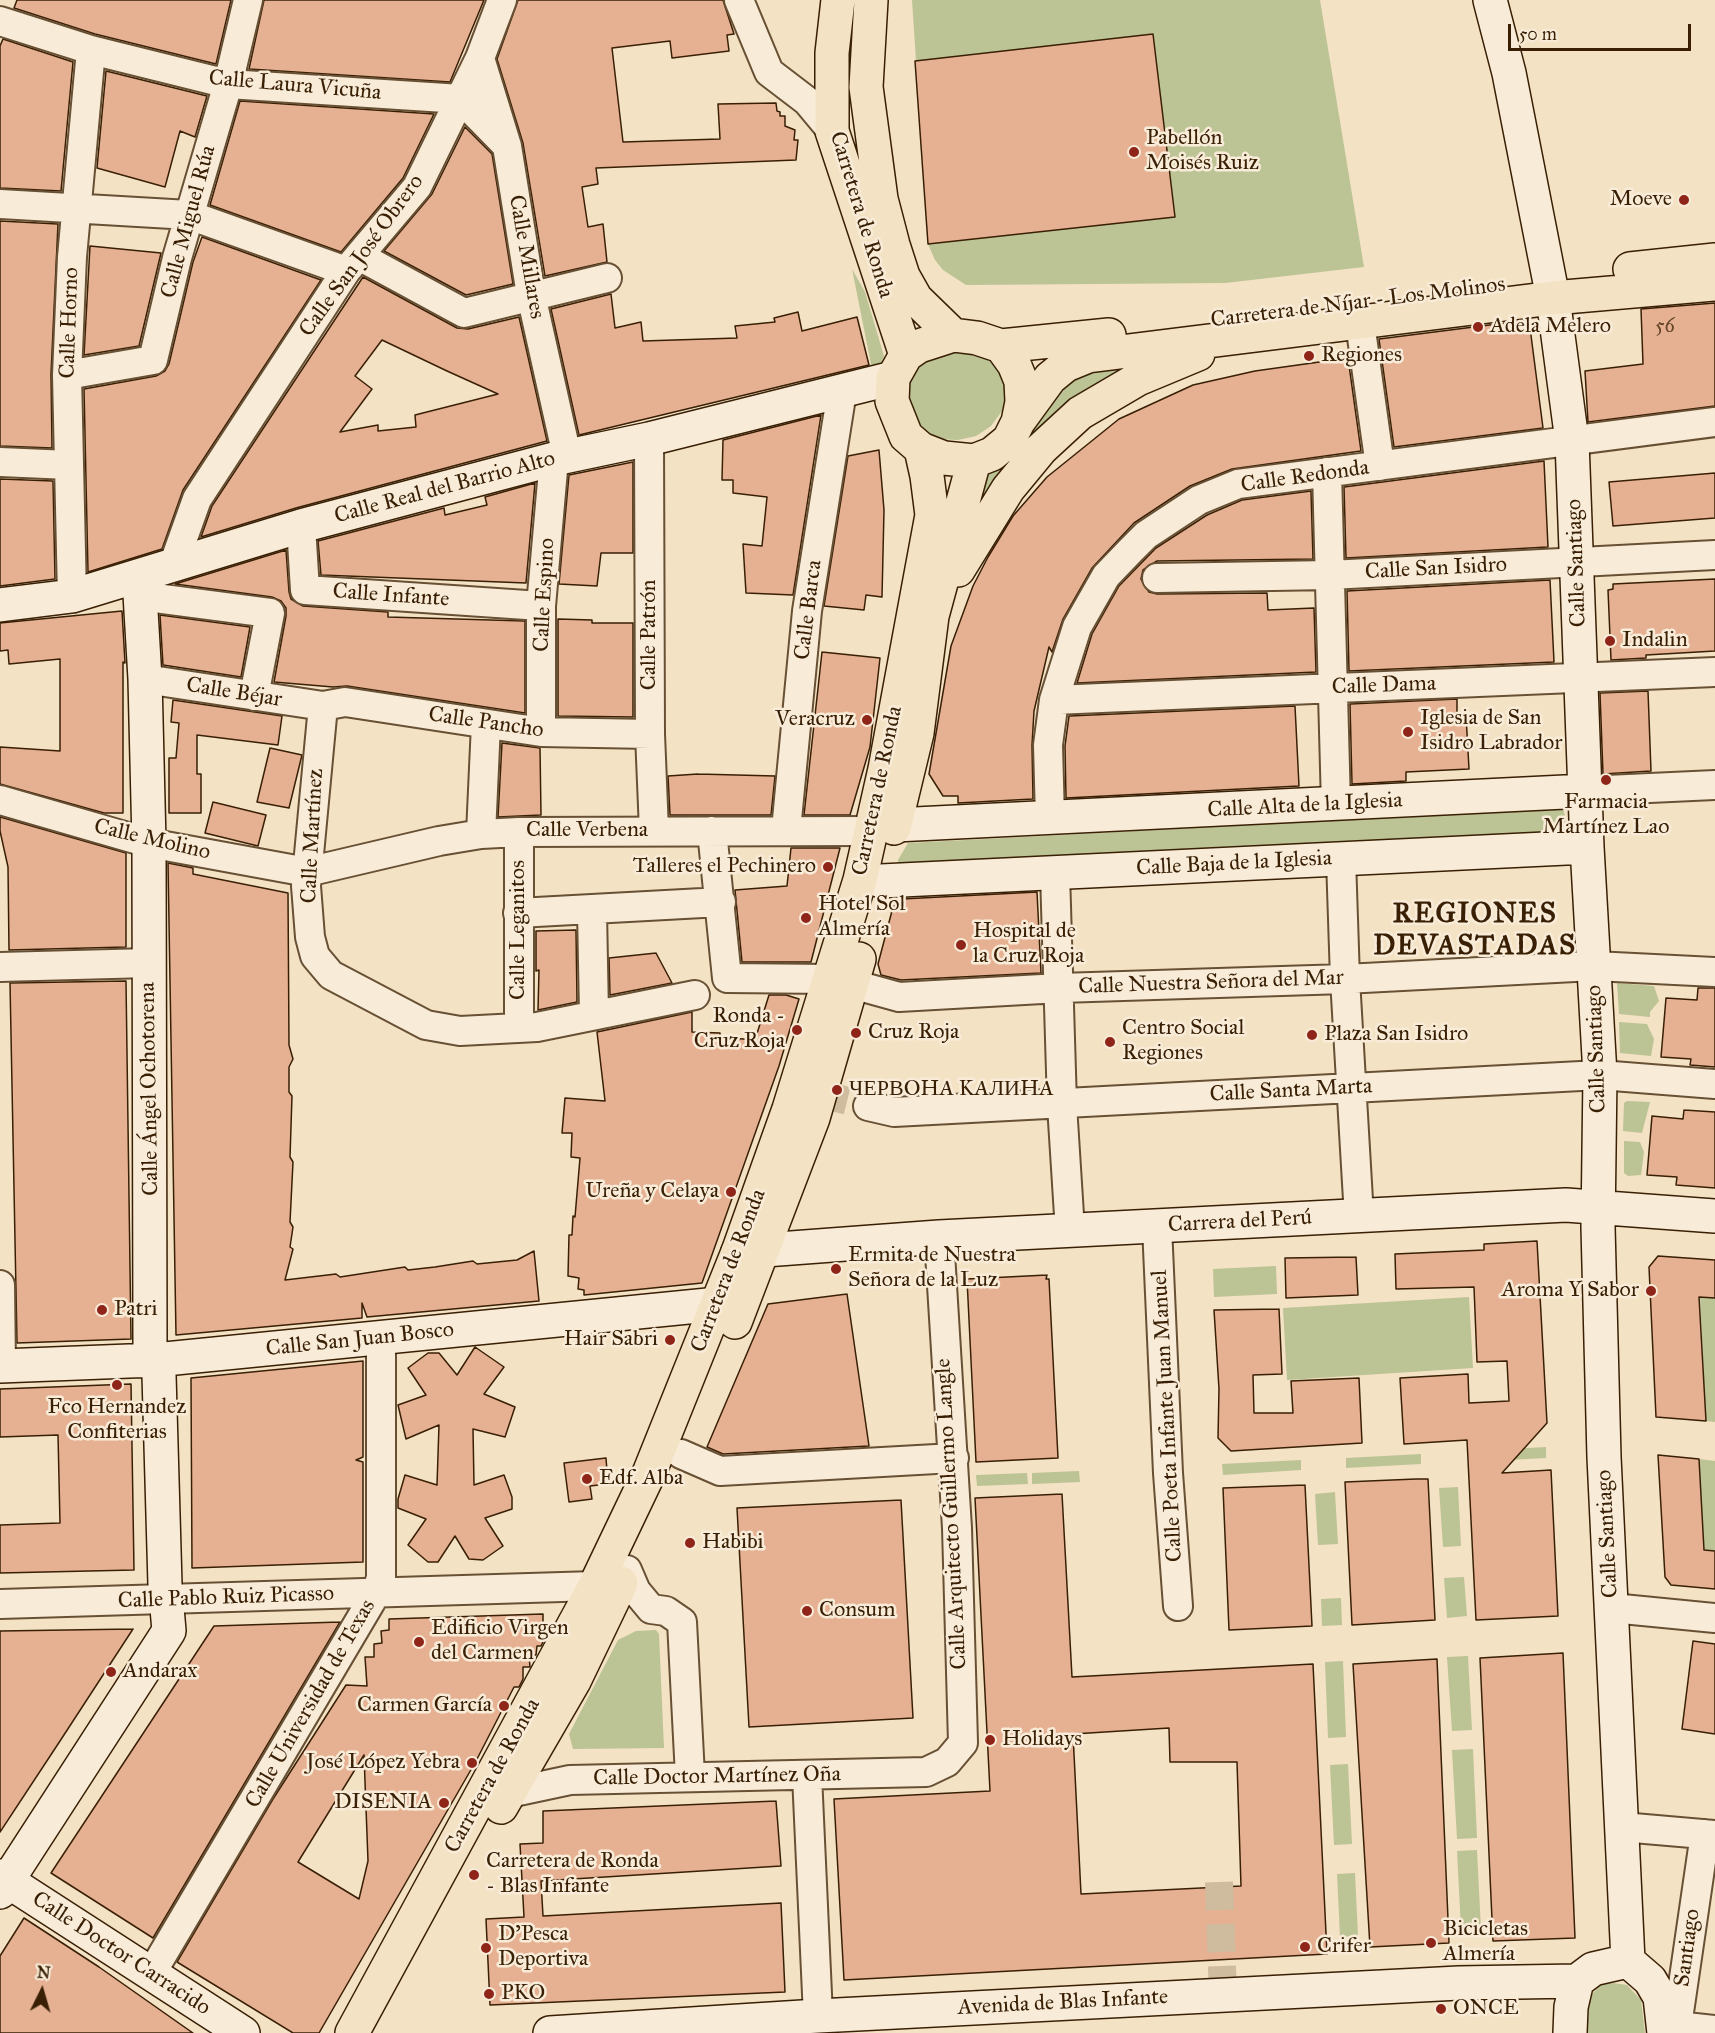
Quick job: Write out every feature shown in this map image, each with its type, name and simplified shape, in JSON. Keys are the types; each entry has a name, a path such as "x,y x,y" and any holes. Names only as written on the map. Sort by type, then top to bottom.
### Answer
{"main road":[{"name":"Carretera de Ronda","path":"838,0 832,53 832,131 899,366"},
{"name":"Carretera de Ronda","path":"871,0 866,87 881,199 903,276 916,299 953,335"},
{"name":"Carretera de Níjar - Los Molinos","path":"1250,335 1360,323 1715,260"},
{"name":"Carretera de Níjar - Los Molinos","path":"1000,346 1551,288 1715,284"},
{"path":"1018,422 1022,402 1021,381 1014,364 1000,346 977,338 953,335 920,346 899,366 892,400 906,436 921,449 944,458 974,461 992,454 1009,440 1018,422 1050,378 1077,359 1250,335"},
{"path":"932,616 1008,489 1041,449 1080,413 1137,379 1250,335"},
{"name":"Carretera de Ronda","path":"372,2033 574,1681 681,1454 841,981 880,881 883,828 932,515 921,449"},
{"name":"Carretera de Ronda","path":"841,981 860,880 883,828 917,733 932,616 974,461"},
{"name":"Carretera de Ronda","path":"352,2033 595,1586 650,1471 718,1304 751,1251"}],"street":[{"name":"Calle Miguel Rúa","path":"67,375 153,360 189,215 228,84 248,0"},
{"name":"Calle San José Obrero","path":"173,566 197,499 352,264 417,187 480,58 502,0"},
{"path":"739,0 769,72 807,101 832,131"},
{"name":"Calle Santiago","path":"1490,0 1509,73 1551,288 1572,441 1587,847 1600,1075 1599,1207 1604,1457 1628,1961"},
{"name":"Calle Laura Vicuña","path":"0,21 91,50 228,84 460,99"},
{"name":"Calle Horno","path":"72,596 67,375 77,208 91,50"},
{"name":"Calle Millares","path":"480,58 507,146 531,295 561,457"},
{"path":"460,99 507,146"},
{"path":"0,204 189,215 352,264 464,313 607,278"},
{"path":"1360,323 1380,466"},
{"name":"Calle Real del Barrio Alto","path":"0,605 140,587 173,566 301,526 561,457 649,439 842,391 899,366"},
{"name":"Calle Barca","path":"786,830 807,611 842,391"},
{"name":"Calle Redonda","path":"1050,819 1048,746 1054,700 1077,627 1106,576 1144,566 1146,535 1199,500 1238,484 1715,422"},
{"name":"Calle Patrón","path":"649,439 650,734 654,831"},
{"name":"Calle Espino","path":"541,732 541,606 561,457"},
{"path":"0,462 69,465"},
{"path":"1327,472 1336,805"},
{"name":"Calle Infante","path":"301,526 304,590 541,606"},
{"name":"Calle San Isidro","path":"1144,566 1330,575 1715,555"},
{"path":"140,587 270,613 254,696"},
{"name":"Calle Ángel Ochotorena","path":"2,1883 169,1631 159,1375 150,1345 148,843 145,679 140,587"},
{"name":"Calle Dama","path":"1054,700 1715,672"},
{"name":"Calle Béjar","path":"145,679 323,706"},
{"name":"Calle Pancho","path":"323,706 345,702 541,732 650,734"},
{"name":"Calle Martínez","path":"323,706 307,872 310,938 315,956 331,975 426,1025 460,1031 537,1027 696,995"},
{"path":"480,834 486,724"},
{"name":"Calle Alta de la Iglesia","path":"883,828 1715,785"},
{"name":"Calle Molino","path":"0,800 148,843 307,872"},
{"name":"Calle Verbena","path":"307,872 439,841 480,834 883,828"},
{"path":"518,913 592,911 721,902 712,831"},
{"name":"Calle Leganitos","path":"519,832 519,1028"},
{"name":"Calle Baja de la Iglesia","path":"880,881 1587,847"},
{"path":"1341,859 1345,979 1359,1217"},
{"path":"1055,873 1062,1105 1070,1231"},
{"name":"Calle Nuestra Señora del Mar","path":"721,902 727,978 841,981 899,997 1060,988 1345,979 1594,966 1715,972"},
{"path":"592,911 594,1014"},
{"path":"0,968 149,963"},
{"name":"Calle Santa Marta","path":"868,1106 894,1113 1600,1075 1715,1084"},
{"name":"Carrera del Perú","path":"751,1251 939,1237 1557,1205 1715,1216"},
{"name":"Calle Poeta Infante Juan Manuel","path":"1157,1226 1168,1473 1178,1606"},
{"name":"Calle Arquitecto Guillermo Langle","path":"926,1772 947,1762 963,1743 954,1458 939,1237"},
{"path":"0,1285 1,1366"},
{"name":"Calle San Juan Bosco","path":"1,1366 154,1360 718,1304"},
{"name":"Calle Universidad de Texas","path":"151,1974 376,1593 381,1578 381,1338"},
{"path":"681,1454 720,1471 954,1458"},
{"path":"627,1570 636,1591 651,1609 666,1611 682,1622 690,1776"},
{"name":"Calle Pablo Ruiz Picasso","path":"0,1604 595,1586"},
{"path":"1612,1608 1715,1618"},
{"name":"Calle Doctor Martínez Oña","path":"509,1793 570,1780 926,1772"},
{"path":"807,1775 818,2016"},
{"path":"1622,1827 1710,1834"},
{"name":"Santiago","path":"1670,2030 1710,1834"},
{"name":"Calle Doctor Carracido","path":"2,1883 243,2033"},
{"path":"1570,2033 1571,2007 1576,1981 1604,1965 1628,1961 1650,1980 1660,1996 1670,2030 1715,2030"},
{"name":"Avenida de Blas Infante","path":"550,2033 818,2016 1459,1983 1576,1981"}],"green space":[{"name":"Pabellón Moisés Ruiz","path":"912,0 1320,0 1364,267 1225,283 966,285 943,270 935,260 928,244"},
{"path":"852,269 865,292 884,356 874,379"},
{"path":"990,344 1008,393 1002,411 991,426 976,436 958,440 939,439 922,432 909,419 900,368 909,352"},
{"path":"1138,364 980,511 974,460 1030,387"},
{"path":"1563,810 1565,815 1566,836 899,870 898,860 908,843"},
{"path":"1617,983 1654,986 1659,1001 1650,1012 1650,1017 1619,1014"},
{"path":"1619,1022 1647,1024 1654,1039 1651,1056 1620,1053"},
{"path":"1627,1101 1650,1102 1642,1133 1623,1131 1624,1103"},
{"path":"1624,1141 1640,1142 1644,1152 1641,1175 1628,1176 1624,1173"},
{"path":"1276,1266 1277,1294 1214,1297 1213,1269"},
{"path":"1469,1297 1473,1368 1287,1380 1283,1308"},
{"path":"1700,1297 1715,1298 1715,1422 1706,1421"},
{"path":"1546,1447 1546,1458 1470,1462 1469,1451"},
{"path":"1421,1454 1421,1464 1346,1468 1346,1458"},
{"path":"1699,1459 1715,1461 1715,1551 1704,1550"},
{"path":"1301,1460 1301,1470 1223,1475 1222,1464"},
{"path":"1079,1471 1080,1482 1032,1484 1032,1473"},
{"path":"1027,1473 1028,1484 977,1486 976,1475"},
{"path":"1458,1487 1461,1546 1443,1547 1439,1488"},
{"path":"1335,1492 1338,1544 1318,1545 1315,1494"},
{"path":"1464,1577 1467,1616 1447,1618 1444,1578"},
{"path":"1341,1598 1342,1625 1322,1626 1321,1599"},
{"path":"656,1630 659,1634 664,1748 573,1749 569,1734 618,1640 636,1631"},
{"path":"1468,1656 1472,1730 1452,1731 1447,1657"},
{"path":"1343,1661 1346,1737 1328,1738 1325,1662"},
{"path":"1473,1749 1477,1838 1457,1839 1452,1750"},
{"path":"1348,1764 1352,1844 1334,1845 1330,1765"},
{"path":"1477,1850 1481,1929 1461,1930 1457,1851"},
{"path":"1355,1873 1358,1936 1340,1937 1337,1874"},
{"path":"1613,1983 1627,1985 1641,2000 1645,2033 1585,2033 1587,1999 1601,1985"}],"building":[{"path":"17,0 231,0 216,64 95,34 14,8"},
{"path":"264,0 484,0 450,82 249,69"},
{"path":"518,0 723,0 734,34 727,35 729,51 672,58 670,41 612,48 623,142 720,139 718,104 776,103 780,116 785,116 785,126 795,130 794,140 798,140 796,160 596,168 598,184 582,187 588,227 603,224 607,262 545,276 523,143 497,59"},
{"path":"1153,34 1175,217 928,244 915,61"},
{"path":"3,39 73,62 61,191 0,188 0,46"},
{"path":"106,71 207,96 195,137 180,131 165,187 97,168"},
{"path":"240,101 434,114 403,178 341,252 210,205"},
{"path":"465,127 492,154 513,284 466,295 384,251 432,194"},
{"path":"0,221 58,224 51,374 52,448 0,446"},
{"path":"202,237 321,280 183,490 162,549 88,572 84,389 156,376 165,371 169,364 193,262"},
{"path":"90,246 161,253 139,346 84,355"},
{"path":"363,277 457,328 468,329 519,317 547,441 296,508 201,537 212,506","holes":["382,340 498,394 415,415 416,427 378,431 378,425 340,432 372,389 355,376"]},
{"path":"611,294 615,328 641,322 643,341 737,338 735,326 775,322 774,318 798,312 802,331 857,317 869,365 579,435 551,309"},
{"path":"1715,303 1715,406 1588,422 1585,371 1643,364 1641,309"},
{"path":"1529,320 1543,428 1394,447 1379,339"},
{"path":"1348,358 1361,451 1232,469 1190,486 1134,523 1092,568 1063,619 1052,652 1049,647 1034,711 1033,799 958,803 958,796 943,796 929,774 951,646 973,586 988,557 1013,516 1047,477 1119,419 1193,385 1255,371"},
{"path":"821,415 793,595 746,593 743,544 762,546 767,497 733,493 733,480 722,480 723,440"},
{"path":"879,450 884,510 882,597 866,595 864,610 824,606 848,456"},
{"path":"1544,461 1548,547 1346,558 1344,487"},
{"path":"633,462 633,553 601,553 597,586 559,584 569,475"},
{"path":"1715,473 1715,518 1613,526 1609,482"},
{"path":"0,479 53,481 55,579 0,586"},
{"path":"535,483 526,583 321,575 318,541 444,508 445,515 487,505 485,497"},
{"path":"1311,491 1313,559 1157,561 1143,570 1141,579 1149,592 1157,594 1267,593 1268,610 1314,608 1316,672 1077,683 1092,634 1119,586 1156,548 1207,515 1242,500"},
{"path":"286,550 291,599 303,606 388,612 388,617 525,621 525,713 347,686 274,682 286,616 286,608 281,601 272,597 175,584"},
{"path":"1715,579 1715,651 1646,655 1646,658 1611,660 1608,590 1613,589 1613,584"},
{"path":"1550,580 1554,662 1349,671 1347,591"},
{"path":"122,611 125,663 123,662 123,813 104,813 0,784 0,747 60,751 60,659 9,664 8,650 0,651 0,623"},
{"path":"160,615 250,627 241,677 163,665"},
{"path":"558,619 592,620 592,623 633,623 633,717 558,716"},
{"path":"822,652 880,658 870,747 850,815 804,815"},
{"path":"1648,691 1651,771 1603,774 1600,693"},
{"name":"Iglesia de San Isidro Labrador","path":"1457,699 1457,716 1466,715 1469,769 1406,772 1406,781 1352,784 1350,704"},
{"path":"173,700 282,716 278,745 197,735 197,774 201,774 201,813 169,813 169,758 176,758 179,723 171,722"},
{"path":"1295,706 1299,786 1066,798 1065,746 1069,716"},
{"path":"502,743 540,748 541,815 498,817"},
{"path":"270,748 302,755 289,808 257,802"},
{"path":"698,774 775,776 771,815 670,815 668,776"},
{"path":"213,802 266,815 258,846 205,833"},
{"path":"0,817 126,853 126,947 9,950 8,867 0,831"},
{"path":"791,848 840,848 811,962 742,962 735,890 787,886"},
{"path":"168,863 193,868 193,874 288,893 289,1045 293,1059 289,1067 289,1092 292,1096 290,1157 293,1162 290,1222 293,1227 290,1247 293,1249 285,1280 336,1274 340,1277 405,1267 408,1270 473,1261 477,1264 517,1260 534,1251 539,1301 367,1317 362,1303 362,1318 176,1335"},
{"name":"Hospital de la Cruz Roja","path":"1037,892 1041,973 901,980 881,975 878,964 893,907 902,899"},
{"path":"576,930 577,1002 538,1010 539,970 536,971 536,931"},
{"path":"656,953 672,983 610,995 609,958"},
{"path":"126,981 131,1339 17,1343 10,983"},
{"path":"1698,988 1715,988 1715,1067 1690,1065 1691,1059 1661,1057 1666,998 1697,1000"},
{"path":"769,995 786,995 799,999 779,1066 702,1283 584,1295 584,1290 578,1289 579,1278 568,1276 569,1235 572,1235 573,1216 575,1217 580,1158 571,1157 572,1133 562,1133 565,1098 605,1101 597,1032 692,1012 692,1032 720,1033 720,1037 755,1040"},
{"path":"1684,1110 1715,1112 1715,1188 1676,1185 1677,1177 1647,1175 1652,1116 1683,1119"},
{"path":"1537,1241 1547,1423 1502,1473 1551,1470 1558,1616 1476,1620 1467,1440 1404,1444 1400,1378 1468,1374 1469,1403 1509,1401 1507,1361 1477,1362 1474,1287 1396,1289 1395,1254 1484,1250 1484,1244"},
{"path":"1658,1256 1715,1260 1715,1298 1699,1297 1706,1421 1656,1417 1649,1267"},
{"path":"1356,1257 1358,1295 1286,1298 1285,1258"},
{"path":"1047,1275 1058,1458 976,1462 967,1279"},
{"path":"847,1294 869,1446 723,1454 707,1447 768,1304"},
{"path":"1279,1309 1282,1374 1253,1375 1254,1413 1293,1413 1291,1381 1359,1378 1362,1443 1231,1451 1218,1438 1219,1389 1214,1310"},
{"path":"475,1347 504,1367 484,1394 515,1407 505,1437 473,1429 474,1485 504,1475 512,1497 512,1509 485,1518 503,1546 483,1560 469,1559 455,1536 438,1562 428,1562 408,1545 426,1519 398,1508 398,1499 405,1475 437,1485 439,1425 406,1439 398,1405 426,1395 408,1368 428,1353 439,1353 457,1375"},
{"path":"363,1361 363,1457 356,1460 363,1462 363,1562 192,1568 191,1378"},
{"path":"131,1384 134,1570 0,1573 0,1525 60,1523 58,1435 0,1437 0,1389"},
{"path":"1658,1455 1699,1459 1704,1550 1715,1551 1715,1589 1671,1585 1665,1577"},
{"name":"Edf. Alba","path":"606,1458 608,1484 590,1486 592,1499 569,1502 564,1463"},
{"path":"1428,1479 1435,1620 1352,1625 1345,1482"},
{"path":"1305,1485 1312,1626 1229,1630 1223,1488"},
{"path":"1062,1494 1072,1677 1313,1664 1327,1954 844,1980 834,1799 990,1791 975,1498","holes":["1169,1728 1170,1762 1237,1762 1241,1886 1081,1894 1073,1734"]},
{"path":"901,1500 913,1718 749,1727 737,1508"},
{"path":"543,1614 543,1642 541,1646 537,1646 536,1655 529,1655 530,1667 523,1667 523,1679 519,1687 514,1687 476,1761 319,2033 293,2033 177,1962 273,1799 346,1685 367,1686 365,1657 374,1657 374,1644 382,1643 381,1631 389,1630 389,1619","holes":["364,1755 368,1861 359,1899 298,1862"]},
{"path":"340,1622 153,1938 51,1873 214,1626"},
{"path":"133,1629 60,1741 0,1832 0,1631"},
{"path":"1693,1641 1715,1644 1715,1734 1682,1729"},
{"path":"1563,1653 1575,1938 1493,1941 1480,1658"},
{"path":"1437,1659 1449,1943 1370,1947 1353,1664"},
{"path":"776,1801 781,1866 541,1881 543,1916 781,1903 785,1992 490,2005 486,1919 524,1917 520,1844 543,1843 543,1811"},
{"path":"24,1918 193,2033 0,2033 0,1956"}],"tunnel":[{"path":"820,1094 868,1106"},
{"path":"1219,1882 1223,1996"}],"place":[{"name":"Pabellón Moisés Ruiz","path":"1134,152"},
{"name":"Moeve","path":"1684,200"},
{"name":"Adela Melero","path":"1478,327"},
{"name":"Regiones","path":"1309,356"},
{"name":"Indalin","path":"1610,641"},
{"name":"Veracruz","path":"867,720"},
{"name":"Iglesia de San Isidro Labrador","path":"1408,732"},
{"name":"Farmacia Martínez Lao","path":"1606,780"},
{"name":"Talleres el Pechinero","path":"828,867"},
{"name":"Hotel Sol Almería","path":"806,918"},
{"name":"Hospital de la Cruz Roja","path":"961,945"},
{"name":"Ronda - Cruz Roja","path":"797,1030"},
{"name":"Cruz Roja","path":"856,1033"},
{"name":"Plaza San Isidro","path":"1312,1035"},
{"name":"Centro Social Regiones","path":"1110,1042"},
{"name":"ЧЕРВOHA KAЛИHA","path":"837,1090"},
{"name":"Ureña y Celaya","path":"731,1192"},
{"name":"Ermita de Nuestra Señora de la Luz","path":"836,1269"},
{"name":"Aroma Y Sabor","path":"1651,1291"},
{"name":"Patri","path":"102,1310"},
{"name":"Hair Sabri","path":"670,1340"},
{"name":"Fco Hernandez Confiterias","path":"117,1385"},
{"name":"Edf. Alba","path":"587,1479"},
{"name":"Habibi","path":"690,1543"},
{"name":"Consum","path":"807,1611"},
{"name":"Edificio Virgen del Carmen","path":"419,1642"},
{"name":"Andarax","path":"111,1672"},
{"name":"Carmen García","path":"504,1706"},
{"name":"Holidays","path":"990,1740"},
{"name":"José López Yebra","path":"472,1763"},
{"name":"DISENIA","path":"444,1803"},
{"name":"Carretera de Ronda - Blas Infante","path":"474,1875"},
{"name":"Bicicletas Almería","path":"1431,1943"},
{"name":"Crifer","path":"1305,1947"},
{"name":"D'Pesca Deportiva","path":"486,1948"},
{"name":"PKO","path":"489,1994"},
{"name":"ONCE","path":"1441,2009"}],"district":[{"name":"REGIONES DEVASTADAS","path":"1475,931"}]}
